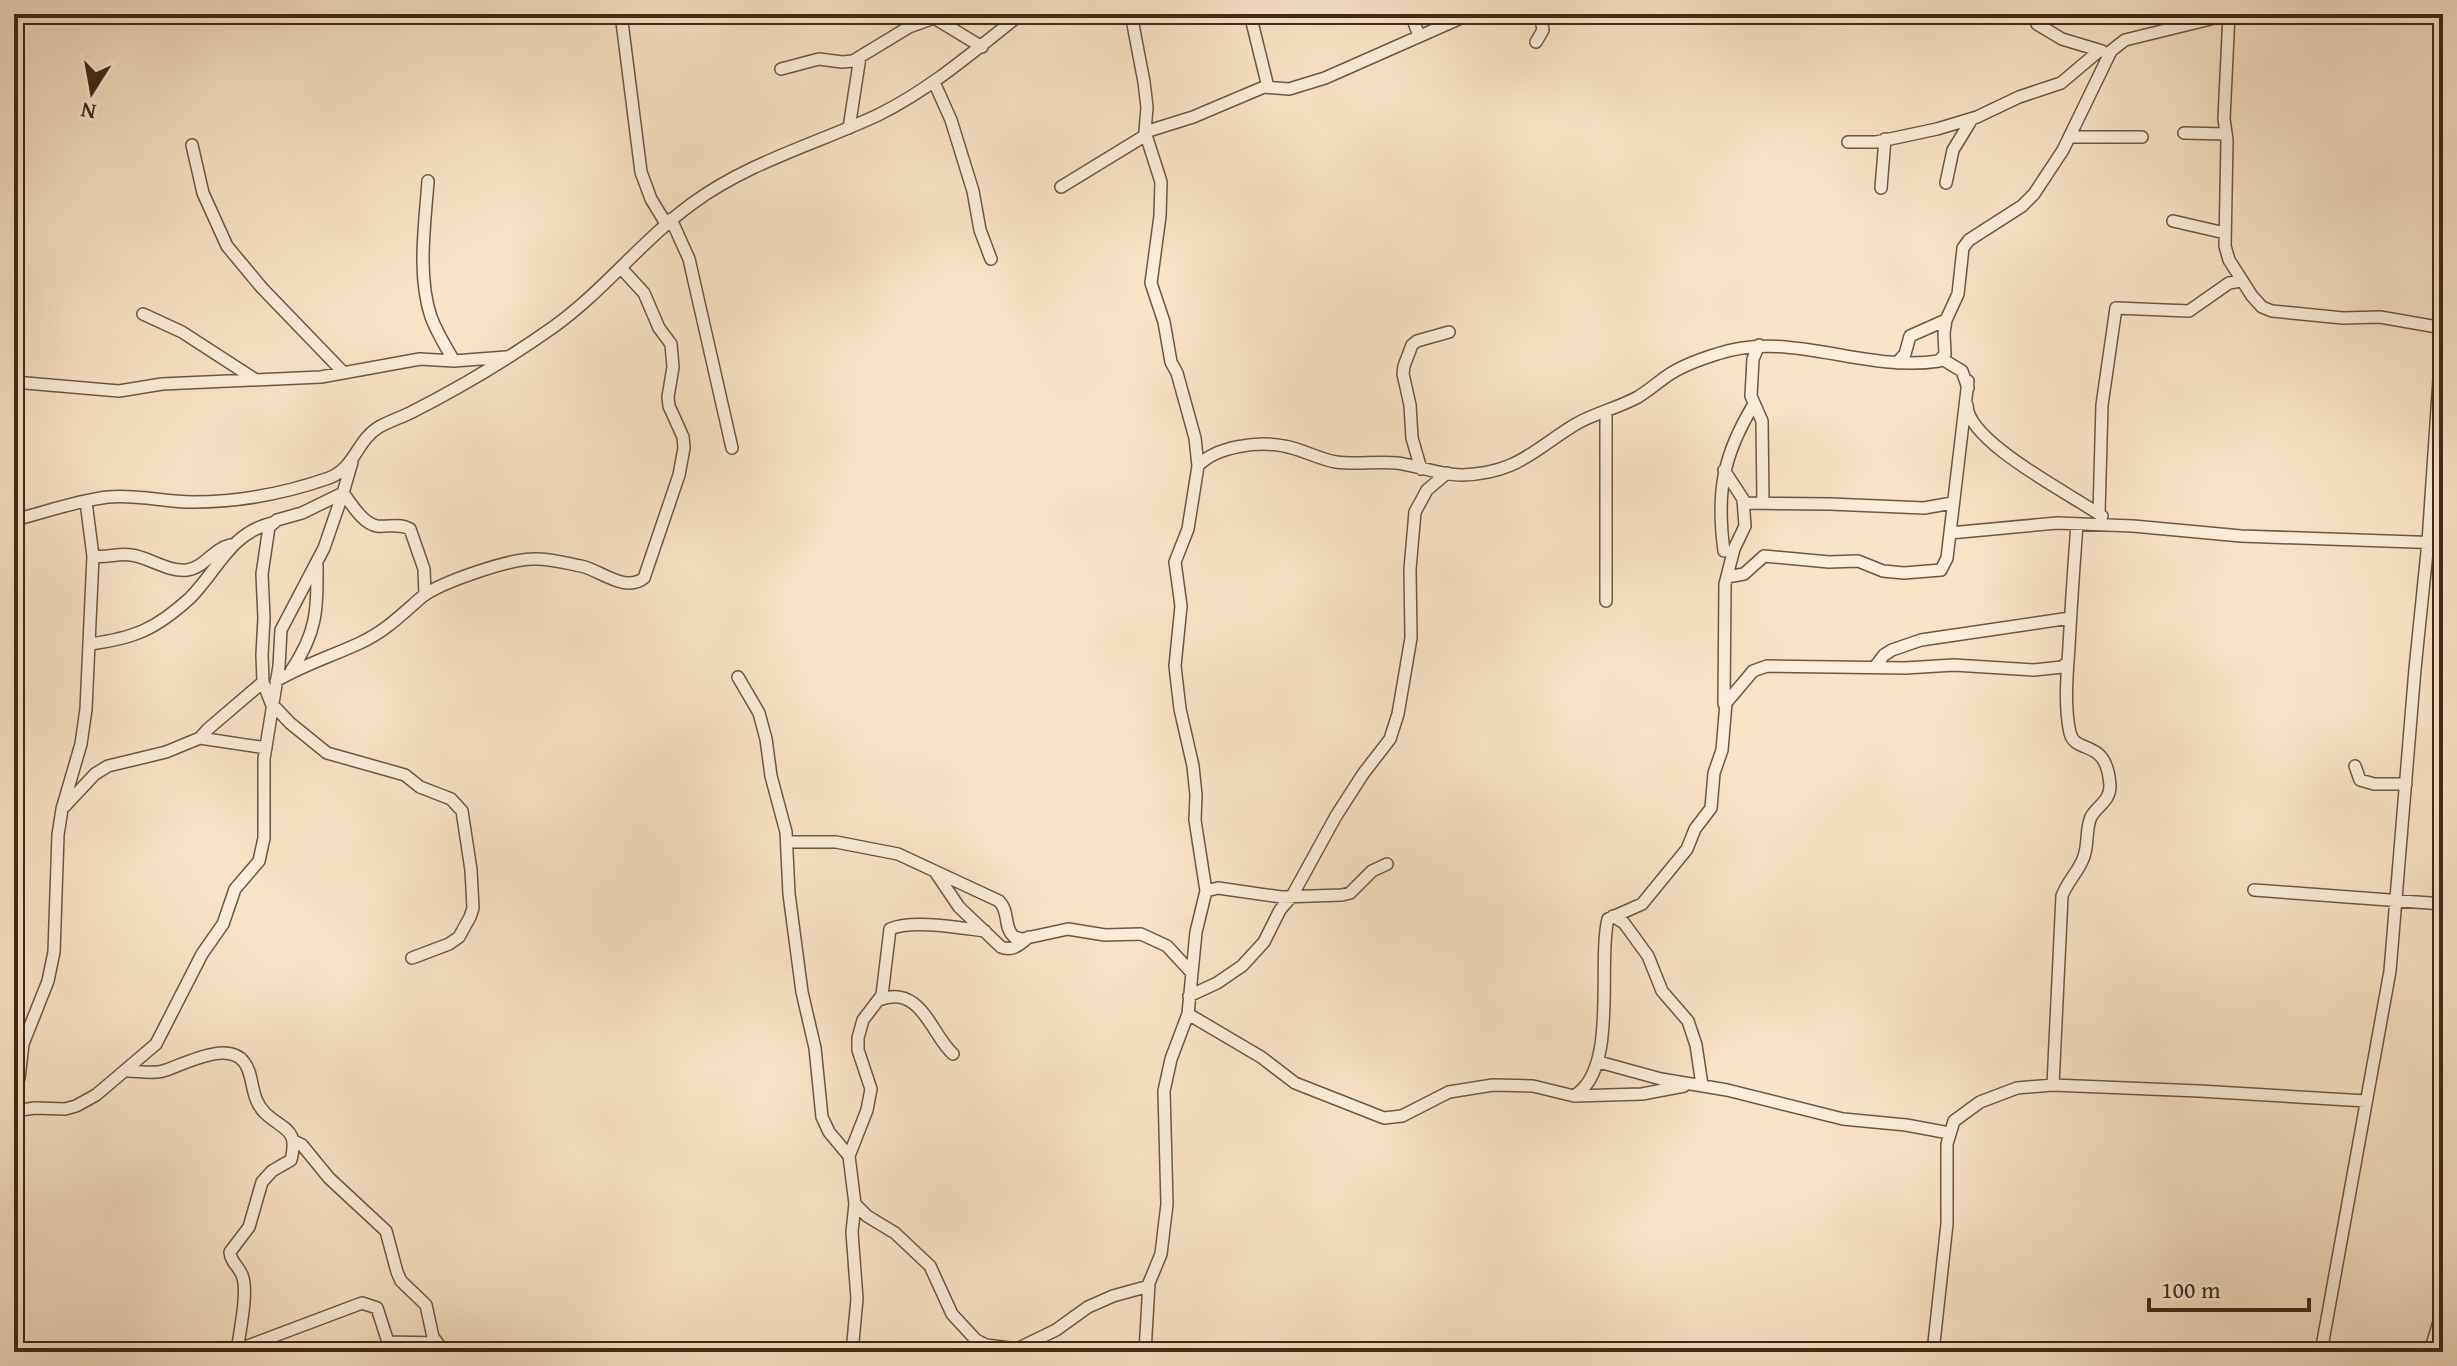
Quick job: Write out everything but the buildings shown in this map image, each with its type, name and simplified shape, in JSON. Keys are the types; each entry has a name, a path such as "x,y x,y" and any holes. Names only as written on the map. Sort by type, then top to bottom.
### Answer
{"street":[{"path":"14,520 62,505 109,497 192,502 243,499 337,475 379,428 460,386 554,327 598,292 668,221 746,170 880,114 934,82 1021,14"},
{"path":"1131,14 1144,82 1146,133 1161,182 1151,283 1195,438 1198,466 1188,529 1175,562 1181,606 1175,666 1180,709 1193,766 1195,820 1206,891 1196,932 1188,1014 1171,1059 1164,1091 1167,1204 1161,1254 1149,1286 1145,1352"},
{"path":"1250,14 1268,87"},
{"path":"1411,14 1419,36"},
{"path":"1061,187 1146,133 1268,87 1289,89 1325,78 1470,14"},
{"path":"1536,42 1543,30 1540,14"},
{"path":"1848,142 1885,139 1972,119 2019,97 2061,83 2125,40 2230,14 2225,233 2229,260 2241,281 2257,302 2272,311 2343,318 2380,317 2443,328"},
{"path":"618,16 638,127 641,172 651,199 668,221 689,259 732,448"},
{"path":"781,69 808,60 842,62 860,57 930,16 982,47"},
{"path":"2037,24 2062,39 2105,51"},
{"path":"1942,359 1946,351 1946,320 1958,294 1963,248 1969,240 2009,215 2034,194 2070,137 2105,51"},
{"path":"849,128 860,57"},
{"path":"934,82 951,120 973,191 980,230 991,259"},
{"path":"1946,183 1953,150 1972,119"},
{"path":"2184,133 2225,134"},
{"path":"2070,137 2142,137"},
{"path":"1881,188 1885,139"},
{"path":"192,145 203,193 227,246 262,288 343,372"},
{"path":"428,181 424,267 427,302 438,334 454,361"},
{"path":"2173,221 2225,233"},
{"path":"276,681 360,643 405,615 425,595 446,583 533,559 582,566 617,581 633,583 644,578 679,475 684,448 683,437 669,406 673,367 671,344 659,328 644,293 621,268"},
{"path":"2099,513 2102,405 2116,308 2189,311 2229,283 2241,281"},
{"path":"143,314 182,332 257,380"},
{"path":"1897,363 1905,354 1910,336 1946,320"},
{"path":"2321,1352 2390,971 2438,460 2443,320"},
{"path":"1421,469 1412,438 1404,366 1412,345 1417,341 1449,332"},
{"path":"1198,466 1212,455 1240,447 1277,445 1347,464 1384,462 1447,473 1478,473 1516,465 1577,424 1639,397 1672,373 1719,353 1759,345 1780,345 1897,363 1942,359 1962,371 1968,381 1968,415 1978,430 2019,463 2120,526"},
{"path":"1759,345 1753,359 1751,396 1762,421 1763,503"},
{"path":"14,382 119,391 162,384 321,377 420,359 454,361 510,356"},
{"path":"1727,577 1744,574 1764,556 1829,562 1858,561 1883,571 1904,573 1934,572 1944,566 1968,381"},
{"path":"1724,551 1724,470 1735,437 1754,404"},
{"path":"1606,411 1606,601"},
{"path":"14,1111 65,1109 96,1095 127,1071 163,1035 202,954 223,924 230,898 259,861 264,838 263,773 281,630 317,562 352,461"},
{"path":"1574,1096 1583,1089 1599,1062 1608,919 1642,904 1652,893 1687,849 1713,800 1714,773 1722,750 1727,577 1734,549 1743,534 1744,503 1724,470"},
{"path":"1189,996 1217,983 1257,952 1336,816 1390,739 1398,714 1411,638 1410,569 1415,512 1427,490 1447,473"},
{"path":"343,493 369,523 375,526 401,525 410,529 424,569 425,595"},
{"path":"90,644 123,640 154,626 192,596 233,544 252,530 302,513 343,493"},
{"path":"14,1096 23,1044 48,981 54,952 58,835 85,720 93,556 86,502"},
{"path":"1744,503 1924,508 1952,503"},
{"path":"272,523 262,574 263,682 271,703 327,753 405,775 420,787 451,799 462,811 471,870 473,908 470,917 459,937 412,958"},
{"path":"1950,533 2057,523 2241,536 2443,543"},
{"path":"2053,1085 2062,896 2067,882 2083,861 2090,818 2104,803 2110,786 2106,764 2100,753 2079,746 2072,739 2067,701 2077,524"},
{"path":"93,556 131,555 188,570 220,547 233,544"},
{"path":"290,673 306,649 312,632 317,562"},
{"path":"1874,668 1884,655 1912,643 2070,618"},
{"path":"1724,709 1732,693 1759,667 1954,665 2034,670 2062,667 2068,662"},
{"path":"738,677 759,713 787,842 789,894 802,992 815,1048 822,1117 829,1132 849,1156"},
{"path":"62,809 95,774 108,766 166,752 200,738 263,682"},
{"path":"200,738 266,748"},
{"path":"2355,766 2360,780 2367,783 2406,784"},
{"path":"787,842 859,845 898,854 999,901 1006,910 1008,929 1014,937 1022,939 1068,929 1105,935 1141,934 1167,946 1191,972"},
{"path":"1206,891 1218,888 1292,896 1350,893 1366,876 1387,864"},
{"path":"934,870 959,907 1005,949 1016,947 1031,935"},
{"path":"2254,890 2443,904"},
{"path":"1613,916 1624,923 1648,956 1662,991 1688,1021 1696,1045 1697,1085"},
{"path":"852,1352 857,1299 852,1240 855,1204 849,1156 867,1110 871,1089 858,1050 858,1038 863,1020 879,1000 885,981 890,929 897,926 929,926 985,931"},
{"path":"879,1000 894,996 907,1001 929,1018 953,1054"},
{"path":"1188,1014 1261,1057 1295,1083 1384,1118 1402,1116 1449,1092 1493,1085 1533,1086 1574,1096 1642,1094 1697,1085"},
{"path":"127,1071 163,1071 219,1053 241,1059 246,1064 257,1102 263,1111 290,1131 294,1141 291,1160 272,1171 262,1182 249,1227 230,1252 243,1281 237,1351 362,1303 377,1308 388,1342 440,1348"},
{"path":"1599,1062 1661,1079 1843,1119 1949,1133"},
{"path":"1933,1352 1943,1275 1949,1133 1954,1121 1980,1102 2017,1088 2053,1085 2366,1101"},
{"path":"294,1141 302,1145 329,1178 386,1231 401,1281 426,1305 433,1337 440,1348"},
{"path":"855,1204 867,1216 895,1233 930,1266 952,1314 965,1331 986,1345 1040,1352"},
{"path":"1016,1349 1056,1330 1088,1307 1149,1286"},
{"path":"2430,1352 2443,1308"}]}
